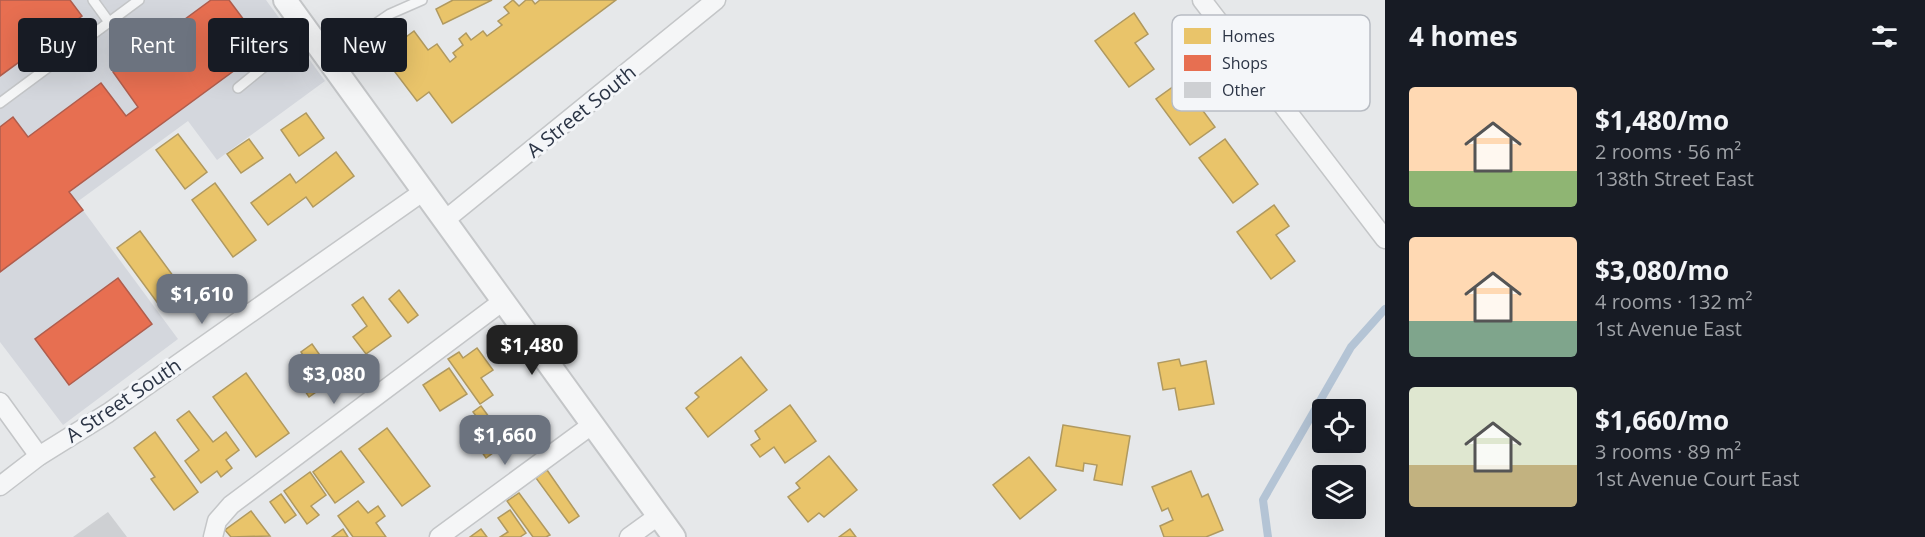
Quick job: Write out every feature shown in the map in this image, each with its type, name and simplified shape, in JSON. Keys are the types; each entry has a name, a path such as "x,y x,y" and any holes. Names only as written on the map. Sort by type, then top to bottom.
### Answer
{"street":[{"path":"285,0 298,18"},
{"name":"A Street South","path":"445,220 716,0"},
{"path":"1202,0 1213,15"},
{"path":"309,32 321,49"},
{"path":"338,72 674,537"},
{"path":"1287,111 1385,239"},
{"name":"A Street South","path":"0,486 39,456 108,413 424,191"},
{"path":"213,537 217,521 231,506 503,301"},
{"path":"0,402 39,456"},
{"path":"439,537 593,424"},
{"path":"629,537 658,516"}],"lane":[{"path":"0,103 109,22 93,0"},
{"path":"114,18 139,0"},
{"path":"384,18 422,0"},
{"path":"238,87 257,72"}],"shaded area":[{"path":"0,0 266,0 279,18 208,18 208,72 309,72 309,59 325,81 217,160 188,121 77,202 178,339 63,425 0,342"}],"building: Homes":[{"path":"453,0 492,0 443,24 436,9"},
{"path":"513,0 519,6 526,0 532,0 535,4 540,0 616,0 452,123 429,92 417,101 395,72 407,72 407,36 414,31 428,50 437,44 450,62 456,57 453,53 463,45 459,39 466,33 471,40 483,31 487,36 502,25 498,21 509,13 504,7"},
{"path":"1134,13 1148,34 1135,43 1154,69 1129,87 1095,41"},
{"path":"1172,87 1172,111 1203,111 1215,127 1190,145 1156,99"},
{"path":"306,113 324,138 299,156 281,130"},
{"path":"178,134 207,172 185,189 156,150"},
{"path":"249,139 263,158 241,173 227,154"},
{"path":"1225,139 1258,184 1233,203 1199,158"},
{"path":"336,152 354,176 313,207 306,197 268,225 251,203 290,174 296,183"},
{"path":"215,183 256,240 233,257 192,200"},
{"path":"1274,205 1289,226 1276,235 1295,261 1271,279 1237,232"},
{"path":"140,231 185,292 162,309 117,248"},
{"path":"399,290 418,315 408,323 389,299"},
{"path":"363,297 391,336 366,354 353,337 367,326 352,305"},
{"path":"312,344 336,378 309,397 297,379 312,369 301,352"},
{"path":"477,348 493,370 481,378 493,395 480,404 448,359 459,352 463,358"},
{"path":"741,357 767,390 708,437 686,408 699,397 695,393"},
{"path":"1179,359 1181,366 1206,361 1214,404 1179,410 1175,388 1163,390 1158,363"},
{"path":"449,368 467,394 440,411 423,385"},
{"path":"246,373 289,433 256,457 213,397"},
{"path":"790,405 816,441 785,463 774,447 760,457 751,445 760,439 755,431"},
{"path":"481,406 513,450 506,456 473,412"},
{"path":"189,411 213,442 226,432 239,450 226,460 232,468 221,477 217,471 201,483 185,461 199,450 177,420"},
{"path":"1063,425 1130,436 1122,485 1094,480 1097,465 1084,463 1083,471 1056,466"},
{"path":"481,427 497,450 486,458 470,435"},
{"path":"387,428 430,486 402,506 359,449"},
{"path":"155,432 198,492 174,510 151,479 155,477 134,448"},
{"path":"341,451 364,482 335,503 313,472"},
{"path":"829,456 857,490 824,517 819,513 808,522 788,497 800,488 796,483"},
{"path":"1029,457 1056,490 1020,519 993,485"},
{"path":"547,470 579,516 569,523 536,478"},
{"path":"1191,471 1202,497 1208,494 1223,530 1206,537 1164,537 1160,526 1173,520 1168,508 1162,511 1152,487"},
{"path":"310,472 326,495 311,506 319,515 307,524 284,491"},
{"path":"519,493 550,535 533,537 507,501"},
{"path":"281,494 296,515 285,523 270,502"},
{"path":"358,501 368,513 378,506 385,516 376,523 386,537 353,537 338,516"},
{"path":"510,510 526,533 520,537 500,537 508,532 498,518"},
{"path":"251,511 270,536 231,537 225,530"},
{"path":"343,529 348,537 332,537"},
{"path":"481,529 487,537 470,537"},
{"path":"850,529 856,537 839,537"}],"building: Shops":[{"path":"0,0 70,0 82,16 79,18 18,18 18,63 0,76"},
{"path":"211,0 229,0 242,18 208,18 208,72 232,72 69,192 83,210 0,272 0,127 13,117 28,137 101,83 126,116 138,107 113,72 196,72 196,18 186,18"},
{"path":"118,278 152,324 69,385 35,339"}],"building: Other":[{"path":"108,512 127,537 73,537"}],"waterway":[{"path":"1268,537 1263,500 1351,347 1385,309"}]}
